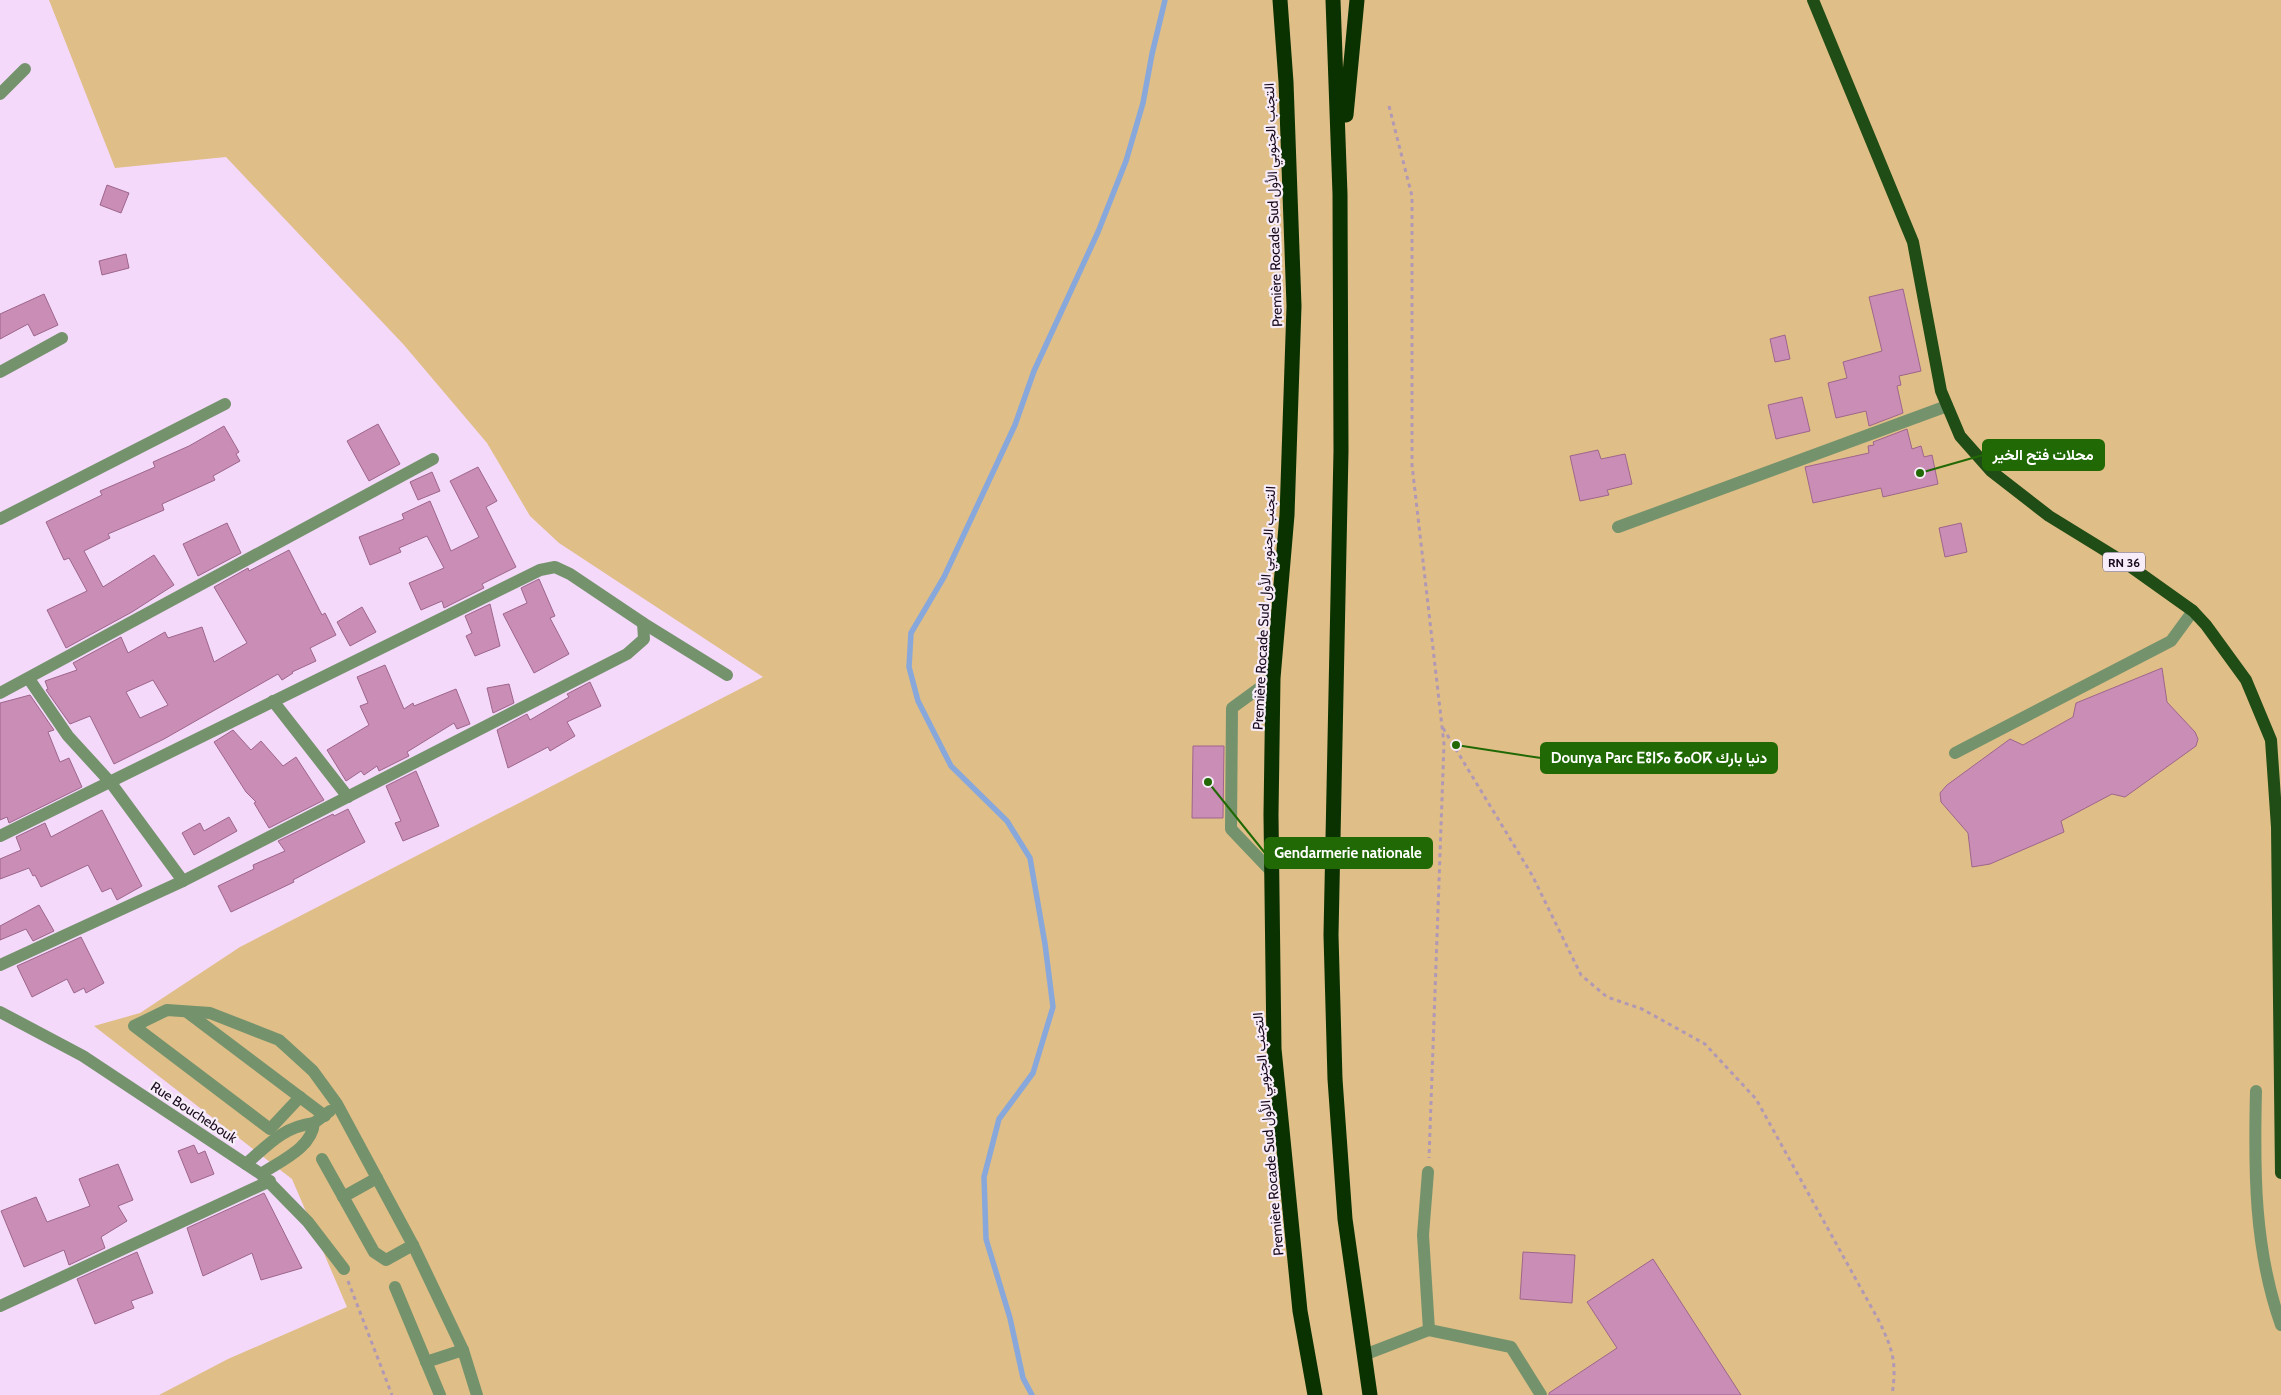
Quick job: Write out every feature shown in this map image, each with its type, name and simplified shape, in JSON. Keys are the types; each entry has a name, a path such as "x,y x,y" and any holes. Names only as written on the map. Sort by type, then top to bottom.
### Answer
{"highway":[{"name":"Première Rocade Sud التجنب الجنوبي الأول","path":"1280,0 1286,82 1294,306 1286,515 1273,678 1271,871 1274,1049 1300,1311 1315,1395"},
{"path":"1333,0 1340,194 1341,451 1331,935 1335,1079 1345,1219 1370,1395"},
{"path":"1340,194 1357,0"}],"main road":[{"name":"RN 36","path":"1813,0 1913,242 1941,392 1960,436 1991,471 2049,516 2127,564 2193,611 2206,625 2246,680 2271,740 2276,827 2281,1173"}],"street":[{"path":"0,94 25,69"},
{"path":"0,372 62,338"},
{"path":"0,519 225,404"},
{"path":"1618,527 1947,406"},
{"path":"0,693 433,459"},
{"path":"0,836 111,783 272,701 540,570 555,568 570,574 643,623 727,675"},
{"path":"1955,753 2171,641 2193,611"},
{"path":"0,965 183,881 627,654 644,639 643,623"},
{"path":"1271,871 1232,829 1232,708 1273,678"},
{"path":"29,679 68,736 111,783 183,881"},
{"path":"272,701 348,796"},
{"path":"300,1097 270,1129 134,1026 167,1010 210,1013 280,1040 312,1071 337,1104 413,1244 463,1350 477,1395"},
{"name":"Rue Bouchebouk","path":"0,1012 82,1056 265,1178 308,1222 344,1269"},
{"path":"187,1012 300,1097 320,1119"},
{"path":"227,1042 241,1025"},
{"path":"2256,1091 2254,1159 2260,1243 2270,1294 2281,1325"},
{"path":"0,1306 265,1178 308,1142 320,1119 337,1104"},
{"path":"246,1164 279,1136 296,1125 320,1119"},
{"path":"322,1159 374,1252 386,1260 413,1244"},
{"path":"1428,1172 1422,1235 1429,1330"},
{"path":"343,1197 377,1178"},
{"path":"395,1287 440,1395"},
{"path":"1364,1354 1429,1330 1511,1347 1542,1395"},
{"path":"426,1362 463,1350"}],"path":[{"path":"1389,106 1412,196 1412,464 1444,744 1428,1172"},
{"path":"1442,725 1532,875 1581,974 1607,997 1642,1009 1705,1044 1756,1099 1892,1347 1895,1375 1892,1395"},
{"path":"344,1269 392,1395"}],"shaded area":[{"path":"49,0 2281,0 2281,1395 159,1395 228,1359 347,1307 292,1179 94,1026 140,1013 240,947 763,677 559,543 530,516 487,443 404,345 226,157 115,168"}],"building":[{"path":"107,185 129,193 121,213 100,205"},
{"path":"126,254 129,268 102,275 99,261"},
{"path":"1903,289 1921,371 1899,376 1901,385 1897,386 1903,413 1869,426 1866,411 1836,418 1828,383 1847,378 1843,362 1882,351 1869,297"},
{"path":"44,294 58,325 34,336 28,324 0,339 0,314"},
{"path":"1785,335 1790,359 1775,362 1770,339"},
{"path":"1802,397 1810,431 1776,439 1768,405"},
{"path":"378,424 400,464 369,481 347,441"},
{"path":"224,426 239,452 236,454 240,461 213,476 215,480 162,504 164,510 108,534 110,538 84,551 103,587 154,555 174,585 132,612 66,648 47,610 87,591 69,558 64,560 46,522 102,495 100,491 155,467 153,462 189,446"},
{"path":"1907,429 1912,449 1921,446 1924,457 1932,455 1938,484 1883,497 1881,488 1813,503 1805,467 1869,453 1868,446 1874,445 1873,442"},
{"path":"1598,450 1601,459 1625,454 1632,484 1607,490 1609,495 1580,501 1570,456"},
{"path":"478,467 497,501 486,507 516,567 482,584 484,588 444,608 442,601 421,610 409,583 444,568 427,536 399,548 401,552 370,565 359,537 404,519 402,514 430,501 451,551 479,537 450,481"},
{"path":"432,472 440,491 418,500 410,482"},
{"path":"227,523 241,553 198,576 183,544"},
{"path":"1961,523 1967,552 1945,557 1939,528"},
{"path":"289,550 322,615 325,613 336,635 310,648 316,661 292,672 282,680 278,674 164,739 114,764 90,716 70,724 46,690 48,689 45,681 77,670 73,663 121,637 128,653 165,632 168,638 202,627 214,662 247,643 214,587 248,568 249,571","holes":["153,680 168,705 140,718 126,692"]},
{"path":"539,579 555,616 550,618 569,654 534,673 503,614 527,603 521,588"},
{"path":"490,604 500,646 475,656 466,636 472,633 465,616"},
{"path":"362,607 376,632 350,646 337,622"},
{"path":"385,665 404,709 413,703 414,706 456,689 470,724 457,729 454,723 407,752 409,756 379,771 377,766 364,775 361,771 346,781 327,750 369,725 360,706 368,703 357,677"},
{"path":"2162,668 2167,702 2195,732 2198,739 2196,746 2125,797 2112,794 2061,821 2064,832 1990,864 1972,867 1968,833 1941,802 1940,793 1947,785 2010,739 2023,745 2073,717 2076,703"},
{"path":"590,682 601,706 567,722 575,736 550,751 548,747 508,768 497,730 527,714 530,720 569,697 567,694"},
{"path":"509,684 514,703 493,713 487,688"},
{"path":"30,695 54,730 48,732 60,762 69,758 82,787 9,823 7,817 0,820 0,703"},
{"path":"233,730 251,750 261,741 283,766 296,757 324,800 269,828 254,803 256,802 246,792 214,742"},
{"path":"1193,746 1224,746 1223,818 1192,818"},
{"path":"416,771 439,826 403,841 395,823 401,821 386,786"},
{"path":"348,809 365,842 293,880 294,882 231,912 218,886 254,869 253,865 285,851 278,841 333,814 334,816"},
{"path":"102,810 142,886 117,900 111,888 102,892 88,865 41,887 29,868 0,879 0,859 21,850 16,837 45,823 51,837"},
{"path":"229,817 237,831 194,855 182,833 200,823 204,831"},
{"path":"39,905 54,931 33,941 26,929 0,940 0,926"},
{"path":"81,937 104,983 86,993 84,988 74,993 67,979 32,997 17,966"},
{"path":"194,1145 198,1154 205,1151 214,1174 191,1183 178,1151"},
{"path":"118,1164 133,1200 118,1206 127,1221 101,1237 105,1248 69,1265 64,1250 24,1267 1,1211 36,1197 47,1222 90,1206 79,1179"},
{"path":"264,1193 302,1268 261,1280 252,1253 203,1276 187,1228"},
{"path":"137,1252 153,1293 131,1301 134,1308 95,1324 77,1279"},
{"path":"1523,1252 1575,1255 1572,1303 1520,1299"},
{"path":"1653,1259 1741,1395 1549,1395 1549,1393 1617,1348 1587,1302"}],"waterway":[{"path":"1032,1395 1023,1378 1010,1318 986,1239 984,1177 999,1119 1033,1073 1053,1007 1045,944 1030,858 1007,821 951,766 918,701 909,667 911,633 944,577 1015,425 1034,371 1098,232 1126,161 1143,103 1165,0"}],"place":[{"name":"محلات فتح الخير","path":"1920,473"},
{"name":"Dounya Parc ⴹⵓⵏⵢⴰ ⵒⴰⵔⴽ دنيا بارك","path":"1456,745"},
{"name":"Gendarmerie nationale","path":"1208,782"}]}
